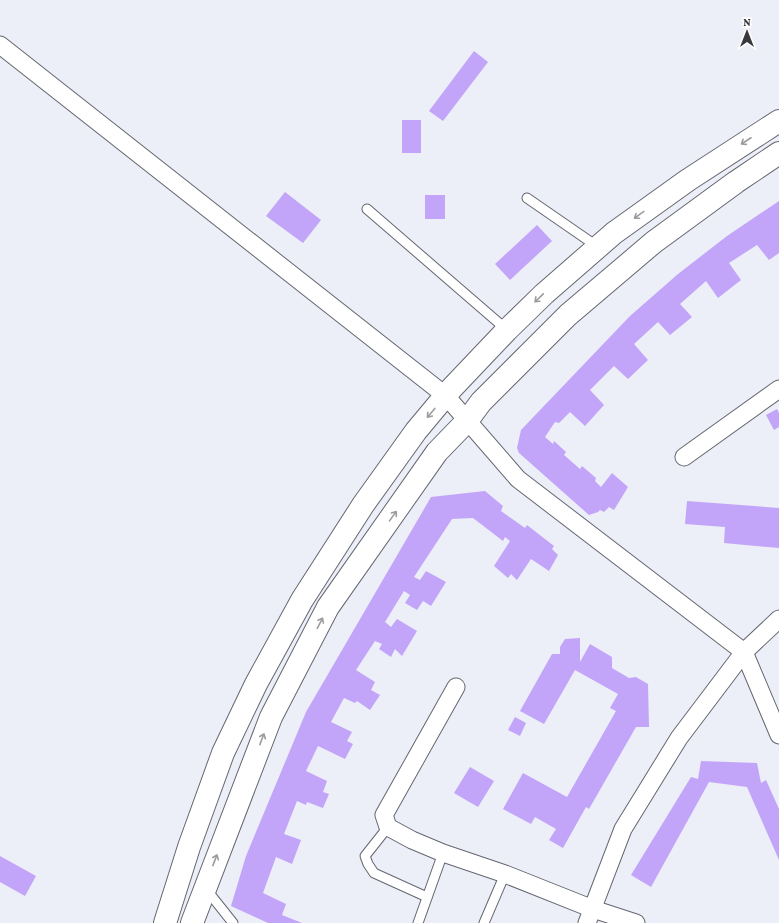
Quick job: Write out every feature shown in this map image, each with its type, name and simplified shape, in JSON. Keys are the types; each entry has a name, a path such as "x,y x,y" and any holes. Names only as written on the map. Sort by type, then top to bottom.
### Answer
{"main road":[{"path":"165,923 189,847 223,754 256,684 302,600 363,505 416,431 446,396 508,330 544,294 614,233 688,180 779,121"},
{"path":"192,923 271,717 328,607 437,452 467,421 481,402 568,315 654,242 736,182 779,153"}],"street":[{"path":"0,46 446,396 518,479 744,652 779,735"},
{"path":"684,457 779,389"},
{"path":"590,916 623,829 679,738 744,652 779,619"},
{"path":"456,687 384,815 388,827 443,854 505,874 590,916 636,923"}],"lane":[{"path":"527,198 598,247"},
{"path":"367,209 508,330"},
{"path":"388,827 365,856 368,864 374,872 428,896"},
{"path":"418,923 443,854"},
{"path":"484,923 505,874"},
{"path":"205,888 233,923"}],"building":[{"path":"474,51 488,62 443,121 429,111"},
{"path":"402,120 421,120 421,153 402,153"},
{"path":"285,192 321,220 303,243 266,216"},
{"path":"425,195 445,195 445,219 425,219"},
{"path":"779,201 779,253 769,260 757,245 729,263 741,280 718,298 706,281 680,304 692,317 670,335 658,322 634,344 648,360 628,379 614,366 590,390 604,405 585,426 570,412 559,423 555,422 545,437 553,444 554,441 566,452 564,455 580,469 582,466 596,478 595,481 601,487 612,473 628,487 614,510 609,507 604,512 600,510 589,515 519,453 517,448 521,430 630,316 678,274 727,236"},
{"path":"537,225 552,241 510,280 495,264"},
{"path":"777,409 779,413 779,427 774,430 766,415"},
{"path":"485,491 503,506 501,511 525,528 527,525 554,546 552,549 558,555 549,571 531,559 517,580 511,574 508,578 494,566 510,541 505,537 503,541 473,518 452,519 414,577 420,580 426,571 446,582 431,606 423,601 417,610 405,603 410,595 404,591 385,622 391,627 397,619 417,631 402,656 395,649 391,657 379,649 382,644 375,641 356,670 375,682 371,690 380,695 370,710 357,701 355,703 344,698 331,722 352,732 347,741 353,744 345,759 318,746 306,771 327,781 323,792 329,794 323,808 307,802 306,805 297,801 284,834 301,840 292,864 276,857 263,893 286,904 282,915 302,923 268,923 231,906 246,856 306,712 431,497"},
{"path":"687,501 779,508 779,548 724,543 725,527 685,524"},
{"path":"580,638 580,662 590,644 612,657 612,668 629,678 636,677 648,684 649,727 636,727 589,809 586,807 563,848 549,840 556,829 535,817 531,824 503,809 523,773 567,797 616,711 610,708 618,694 575,670 544,724 520,711 552,654 560,654 560,647 565,639"},
{"path":"515,717 526,723 520,736 508,730"},
{"path":"701,761 757,763 761,783 766,780 779,809 779,860 747,787 709,782 651,887 631,875 691,777 698,779"},
{"path":"470,767 494,781 478,807 454,793"},
{"path":"0,856 36,876 25,896 0,882"}]}
